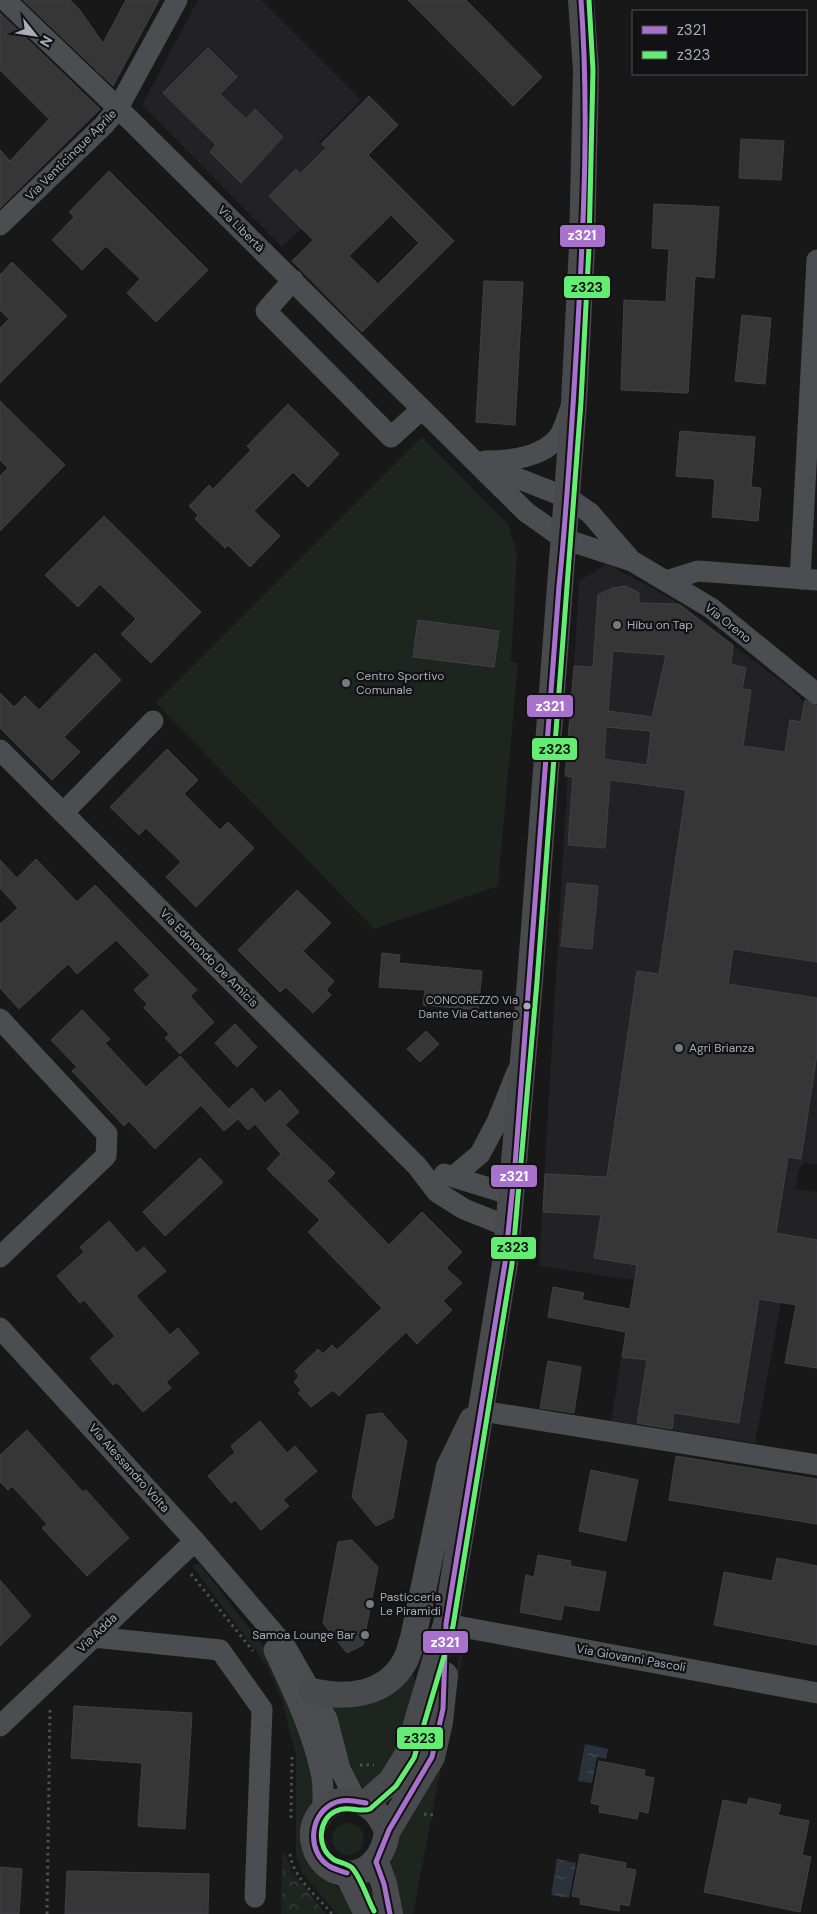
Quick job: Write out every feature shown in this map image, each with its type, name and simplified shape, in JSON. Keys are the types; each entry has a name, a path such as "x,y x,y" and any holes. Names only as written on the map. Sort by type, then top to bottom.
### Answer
{"main road":[{"path":"446,1624 445,1678 437,1740 424,1772 387,1832 385,1846 376,1862 367,1869 346,1873 330,1868 316,1852 313,1834 316,1822 323,1811 338,1801 361,1801 384,1789 403,1764 428,1693 446,1624 484,1402 509,1228 568,498 574,402 582,247 586,80 581,0"},
{"path":"312,1691 341,1696 358,1694 374,1689 388,1682 405,1661 413,1638 449,1467 484,1402"},
{"path":"413,1638 422,1661 428,1693"},
{"path":"361,1801 381,1816 387,1832"},
{"path":"376,1862 384,1884 390,1914"},
{"path":"346,1873 367,1914"}],"street":[{"name":"Via Libertà","path":"5,0 118,108 526,512 564,539"},
{"name":"Via Venticinque Aprile","path":"0,225 104,125 118,108 177,0"},
{"path":"666,581 698,572 809,579 817,260"},
{"path":"292,280 266,311 392,437 422,409"},
{"path":"475,461 510,462 542,450 559,436 574,402"},
{"name":"Via Libertà","path":"475,461 568,498"},
{"name":"Via Oreno","path":"568,498 590,513 632,561"},
{"name":"Via Oreno","path":"564,539 632,561 711,608 817,694"},
{"path":"63,813 153,722"},
{"name":"Via Edmondo De Amicis","path":"0,750 418,1166 437,1192 464,1209 509,1228"},
{"path":"0,1019 107,1134 106,1156 0,1257"},
{"path":"454,1176 480,1154 497,1122 523,1058"},
{"name":"Via Edmondo De Amicis","path":"418,1166 512,1195"},
{"name":"Via Alessandro Volta","path":"0,1328 195,1541 254,1612"},
{"path":"484,1402 817,1465"},
{"name":"Via Adda","path":"0,1726 195,1541"},
{"path":"254,1612 285,1646 312,1691 327,1720 340,1769 361,1801"},
{"path":"254,1612 295,1696 311,1739 322,1774 323,1811"},
{"name":"Via Giovanni Pascoli","path":"446,1624 817,1693"},
{"path":"93,1637 220,1650 262,1709 255,1897"}],"path":[{"path":"178,1556 257,1657"},
{"path":"47,1914 50,1678"},
{"path":"291,1748 293,1772 291,1827"},
{"path":"290,1846 294,1867 301,1880 332,1914"}],"shaded area":[{"path":"198,0 261,0 361,100 318,143 354,178 282,247 142,105"},
{"path":"607,564 672,599 791,689 817,716 817,1164 804,1163 798,1171 796,1189 817,1192 817,1308 781,1303 755,1443 611,1421 634,1280 539,1266 579,581"}],"green space":[{"name":"Centro Sportivo Comunale","path":"422,437 508,524 517,555 511,662 518,663 498,886 374,929 156,703"},
{"path":"195,1564 199,1564 264,1647 313,1767 316,1795 300,1832 304,1856 313,1871 340,1889 356,1914 337,1914 303,1874 296,1857 296,1756 282,1700 267,1666 193,1567"},
{"path":"461,1648 464,1648 413,1914 400,1914 390,1867 397,1840 451,1702"},
{"path":"412,1672 415,1680 414,1689 398,1757 364,1789 354,1778 330,1708"},
{"path":"348,1823 360,1827 364,1839 360,1851 348,1855 336,1851 332,1839 336,1827"},
{"path":"282,1853 285,1853 291,1871 326,1914 281,1914"}],"water":[{"path":"585,1744 608,1749 606,1759 597,1757 592,1783 578,1781"},
{"path":"557,1859 576,1863 569,1898 551,1895"}],"building":[{"path":"23,0 70,0 79,9 103,43 126,0 159,0 113,86"},
{"path":"408,0 466,0 542,77 513,106"},
{"path":"0,13 100,109 0,208 0,150 10,161 49,119 0,70"},
{"path":"208,48 237,77 220,94 246,119 255,109 283,137 241,183 210,152 216,145 163,93"},
{"path":"369,96 398,125 368,155 454,241 362,332 292,261 313,240 269,196 296,169 300,174 326,148 321,144","holes":["391,215 419,243 378,284 349,256"]},
{"path":"741,139 784,141 781,180 739,178"},
{"path":"109,171 208,270 156,322 127,293 140,279 106,246 82,270 52,240 74,217 69,212"},
{"path":"654,204 719,207 714,278 695,276 688,393 621,390 624,300 666,302 669,249 652,248"},
{"path":"12,262 67,316 0,383 0,328 9,319 0,310 0,275"},
{"path":"484,281 523,282 515,425 476,422"},
{"path":"742,315 771,318 765,384 735,381"},
{"path":"0,401 65,465 0,531 0,476 8,468 0,460"},
{"path":"288,404 339,454 308,487 293,472 254,511 280,536 250,567 228,545 225,548 195,519 198,515 189,506 209,485 213,489 251,450 247,446"},
{"path":"680,431 755,437 751,487 761,488 758,521 712,517 715,479 676,476"},
{"path":"104,516 201,612 151,663 121,634 136,619 100,584 78,607 45,575"},
{"path":"626,586 639,593 639,603 679,604 733,645 731,664 746,668 742,689 751,690 743,746 785,752 790,720 801,722 805,700 817,706 817,962 733,949 728,984 817,998 817,1054 801,1159 788,1157 776,1233 817,1240 817,1368 785,1363 796,1305 759,1299 739,1423 674,1413 672,1429 637,1423 647,1360 622,1357 626,1332 548,1317 553,1287 584,1293 582,1300 630,1309 637,1265 594,1258 601,1215 543,1212 545,1174 607,1177 637,971 659,974 686,790 610,780 605,848 568,845 573,777 565,776 574,666 593,667 598,595 612,588","holes":["613,651 666,655 652,717 608,711","606,727 651,731 647,765 604,759"]},
{"path":"418,620 499,631 494,667 413,657"},
{"path":"95,653 121,680 64,737 80,752 52,780 0,728 0,693 14,707 25,696 39,710"},
{"path":"167,749 198,780 184,794 220,830 228,822 254,848 196,907 166,877 181,862 146,828 139,835 110,807"},
{"path":"36,859 77,902 95,885 197,990 190,996 214,1022 180,1054 165,1038 169,1034 144,1008 147,1004 134,990 150,975 116,940 77,974 68,964 19,1009 0,988 0,924 18,908 0,888 0,860 17,878"},
{"path":"567,883 598,886 592,949 561,946"},
{"path":"297,890 331,923 303,951 334,981 326,990 331,995 313,1013 286,987 280,992 238,950"},
{"path":"382,953 400,955 399,963 482,971 478,1010 423,1005 425,990 379,987"},
{"path":"82,1010 110,1039 105,1043 146,1087 180,1056 238,1119 224,1131 201,1105 155,1149 129,1121 124,1126 72,1071 77,1067 51,1040"},
{"path":"235,1024 257,1047 237,1067 215,1043"},
{"path":"426,1031 439,1044 420,1062 407,1049"},
{"path":"252,1088 265,1103 280,1090 299,1112 285,1125 335,1173 327,1181 389,1245 422,1212 462,1252 446,1268 462,1283 443,1301 452,1310 417,1344 406,1332 339,1396 333,1390 311,1407 298,1393 301,1390 294,1382 299,1376 295,1371 318,1349 323,1354 332,1345 337,1350 382,1308 308,1232 320,1220 267,1169 281,1154 255,1124 248,1130 229,1109"},
{"path":"200,1158 223,1182 165,1236 143,1212"},
{"path":"109,1221 137,1253 144,1247 166,1271 136,1296 170,1335 178,1328 199,1353 166,1382 171,1388 143,1412 117,1382 113,1385 90,1358 115,1336 84,1300 80,1303 57,1276 84,1252 80,1247"},
{"path":"548,1361 581,1367 574,1413 540,1408"},
{"path":"382,1413 407,1441 393,1518 376,1526 352,1497 367,1415"},
{"path":"260,1421 287,1453 295,1446 317,1471 283,1500 289,1506 261,1530 235,1500 231,1503 208,1476 235,1452 231,1446"},
{"path":"27,1430 83,1492 86,1490 129,1538 87,1576 42,1528 47,1524 12,1486 8,1490 0,1482 0,1455"},
{"path":"676,1456 817,1479 817,1524 669,1500"},
{"path":"591,1470 638,1480 626,1541 579,1531"},
{"path":"352,1540 378,1567 363,1645 347,1653 323,1623 338,1542"},
{"path":"538,1555 571,1561 570,1566 606,1572 599,1611 564,1605 561,1620 520,1612 526,1575 534,1577"},
{"path":"777,1558 817,1566 817,1645 714,1625 724,1572 772,1581"},
{"path":"0,1580 31,1616 0,1646"},
{"path":"74,1706 192,1713 185,1829 138,1826 142,1763 71,1758"},
{"path":"599,1761 645,1770 644,1776 654,1778 648,1813 639,1811 637,1819 599,1812 600,1805 591,1803"},
{"path":"749,1798 781,1805 778,1815 809,1821 802,1855 811,1857 800,1912 704,1892 723,1800 747,1805"},
{"path":"580,1854 626,1863 625,1868 636,1870 629,1906 620,1904 619,1911 580,1904 581,1898 572,1896"},
{"path":"0,1867 22,1869 19,1914 0,1914"},
{"path":"67,1871 209,1874 208,1914 65,1914"}],"transit line":[{"name":"z321","path":"376,1862 389,1830 432,1757 443,1709 446,1624 505,1263 515,1165 568,487 574,388 585,161 585,80 581,0"},
{"name":"z323","path":"374,1911 356,1873 349,1865 335,1860 328,1854 324,1848 321,1833 326,1820 340,1809 370,1809 396,1786 414,1758 453,1626 512,1264 537,982 581,402 589,247 593,70 589,0"},
{"name":"z321","path":"347,1873 329,1866 322,1860 314,1843 315,1825 324,1810 336,1802 349,1800 366,1803"},
{"name":"z321","path":"376,1862 384,1884 390,1914"}],"place":[{"name":"Hibu on Tap","path":"617,625"},
{"name":"Centro Sportivo Comunale","path":"346,683"},
{"name":"CONCOREZZO Via Dante Via Cattaneo","path":"527,1006"},
{"name":"Agri Brianza","path":"679,1048"},
{"name":"Pasticceria Le Piramidi","path":"370,1604"},
{"name":"Samoa Lounge Bar","path":"365,1635"}]}
